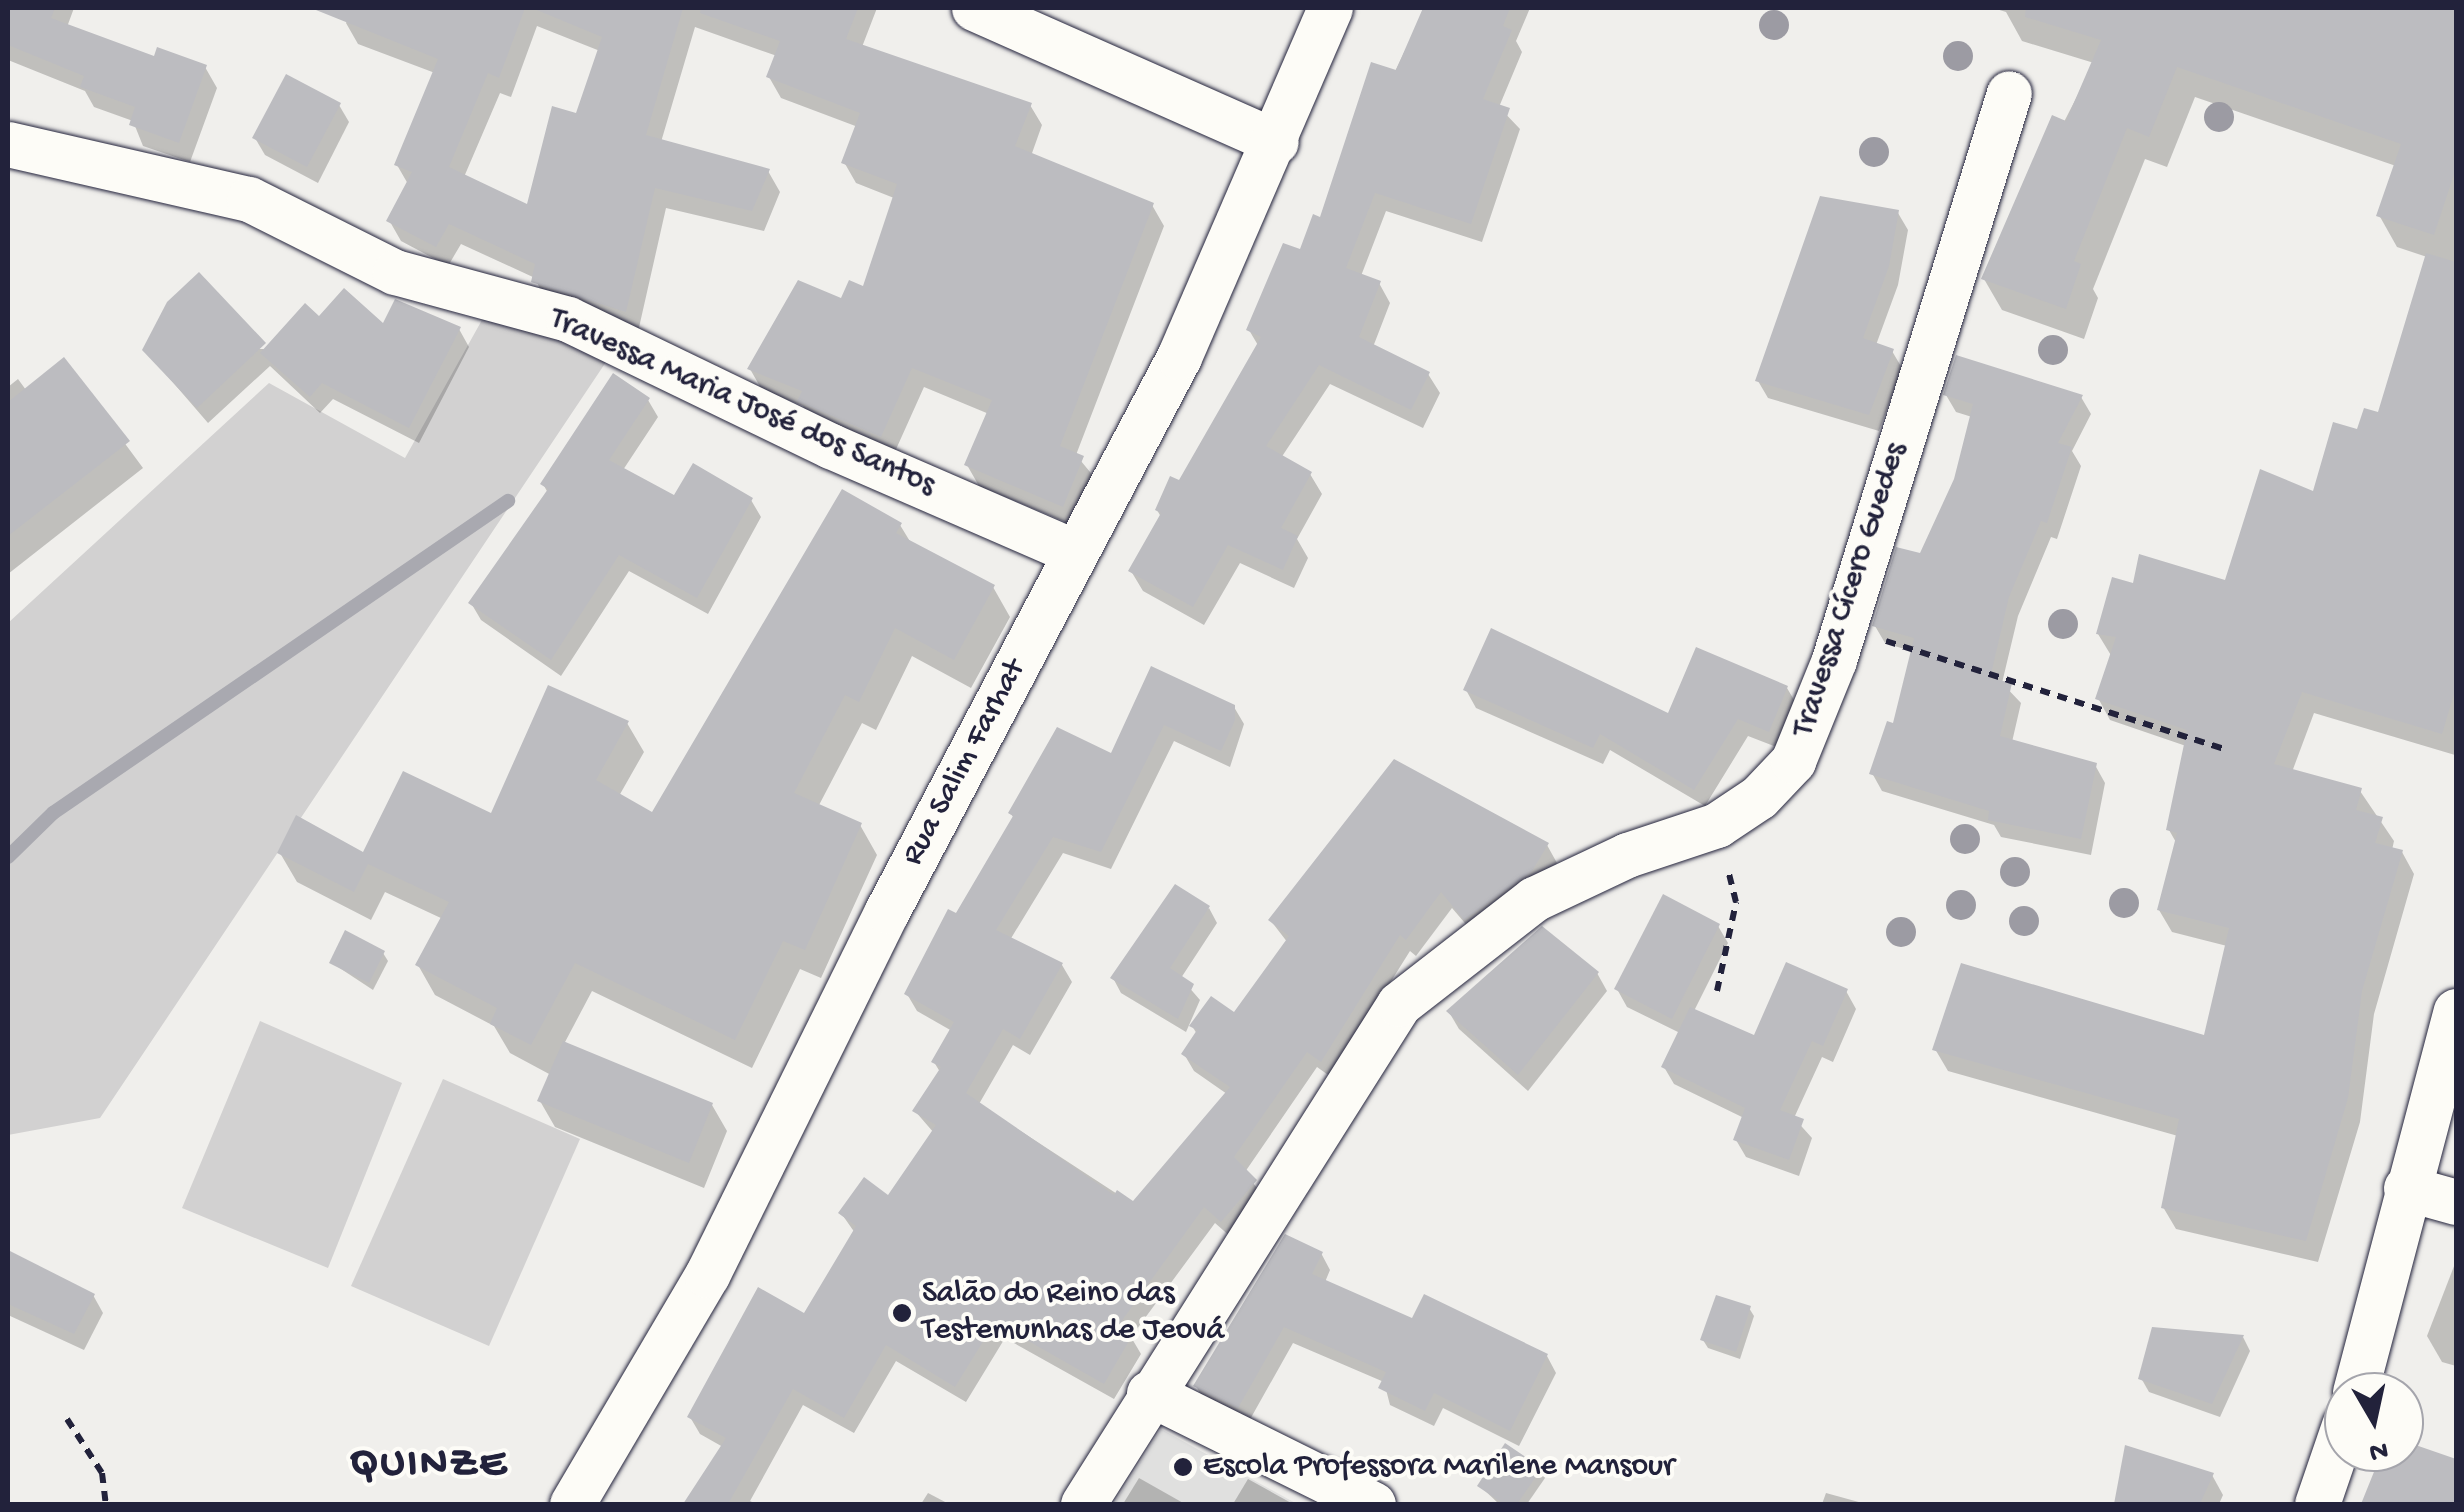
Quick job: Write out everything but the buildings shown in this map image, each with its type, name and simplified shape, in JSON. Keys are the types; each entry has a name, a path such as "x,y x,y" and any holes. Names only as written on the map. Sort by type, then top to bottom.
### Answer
{"street":[{"path":"974,8 1276,142"},
{"name":"Rua Salim Farhat","path":"572,1504 707,1275 1073,551 1179,358 1276,142 1330,8"},
{"name":"Travessa Cícero Guedes","path":"1083,1504 1149,1393 1400,1004 1534,899 1627,855 1717,824 1758,798 1792,762 1814,721 2009,93"},
{"name":"Travessa Maria José dos Santos","path":"8,144 248,199 395,272 568,319 830,446 1073,551"},
{"path":"2360,1372 2456,1011"},
{"path":"2406,1188 2456,1202"},
{"path":"1149,1393 1374,1504"},
{"path":"2317,1504 2328,1472"}],"path":[{"path":"1842,627 2222,748"},
{"path":"1717,824 1736,902 1717,991"},
{"path":"67,1419 102,1473 106,1504"}],"shaded area":[{"path":"487,311 610,356 100,1118 8,1135 8,623 269,383 405,458"},
{"path":"260,1021 402,1083 328,1268 182,1208"},
{"path":"443,1079 580,1139 489,1346 351,1286"},
{"name":"Escola Professora Marilene Mansour","path":"1161,1429 1297,1504 1114,1504"}],"waterway":[{"path":"8,857 53,813 508,501"}],"place":[{"name":"Salão do Reino das Testemunhas de Jeová","path":"902,1313"},
{"name":"Escola Professora Marilene Mansour","path":"1183,1467"}],"district":[{"name":"QUINZE","path":"429,1466"}]}
